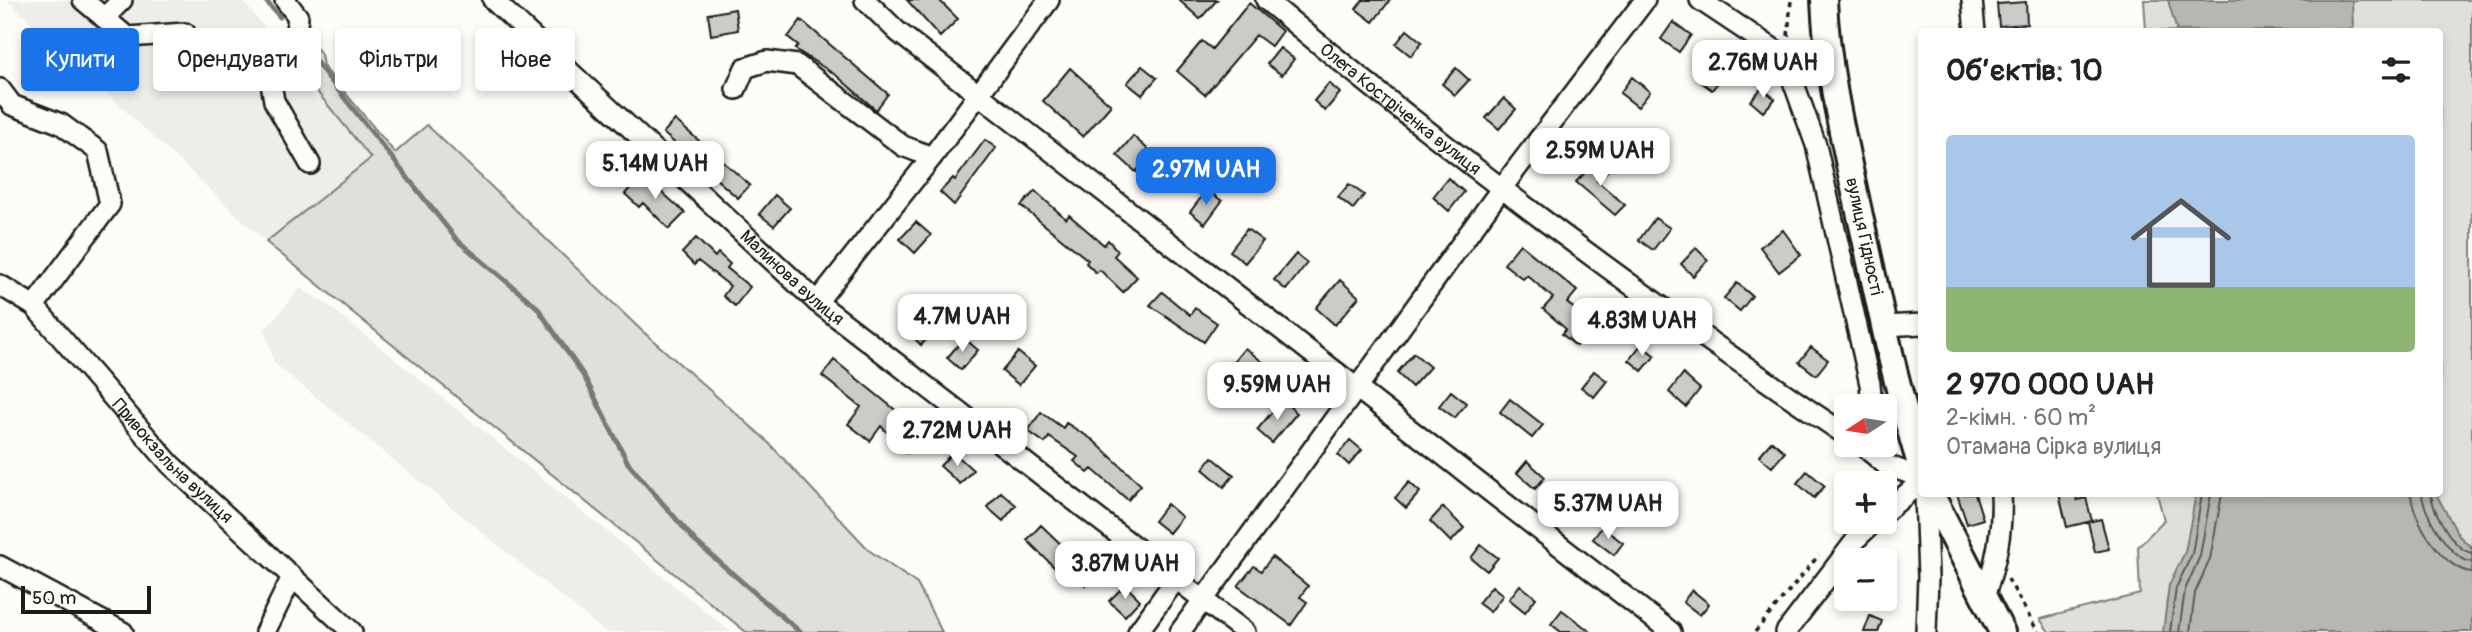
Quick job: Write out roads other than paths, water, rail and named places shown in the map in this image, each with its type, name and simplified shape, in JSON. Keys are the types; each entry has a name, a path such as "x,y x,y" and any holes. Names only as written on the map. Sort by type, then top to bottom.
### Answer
{"main road":[{"name":"вулиця Гідності","path":"1824,0 1826,40 1884,326 1905,418 1918,458"},
{"path":"1932,497 1983,600 2002,632"}],"street":[{"path":"83,0 127,37 153,35"},
{"path":"104,18 122,0"},
{"path":"285,0 298,17 292,46 270,77 274,102 310,164"},
{"name":"Малинова вулиця","path":"493,0 817,302 1245,632"},
{"path":"865,0 898,32 1359,387 1671,632"},
{"path":"817,302 932,157 1049,0"},
{"name":"Олега Костріченка вулиця","path":"1266,0 1358,77 1501,189 1739,363 1834,427"},
{"path":"1180,632 1205,602 1501,189 1645,0"},
{"path":"1700,0 1784,56 1816,145 1871,394"},
{"path":"1972,0 1975,28"},
{"path":"736,89 745,68 767,61 797,65 903,146 932,157"},
{"path":"0,89 12,105 61,124 99,151 110,204 34,306"},
{"name":"Привокзальна вулиця","path":"0,285 34,306 170,464 352,632"},
{"path":"1884,326 1918,324"},
{"path":"1878,457 1886,465 1918,478"},
{"path":"1897,502 1918,483"},
{"path":"1925,497 1928,577 1926,632"},
{"path":"1983,600 1997,561 2002,522 2001,497"},
{"path":"1786,632 1861,534"},
{"path":"0,566 123,632"},
{"path":"265,632 292,577"},
{"path":"1138,632 1176,579"}],"water":[{"path":"2168,0 2352,0 2353,28 2176,28"},
{"path":"2195,497 2438,497 2459,536 2472,548 2472,632 2163,632 2169,585 2185,552"}],"waterway":[{"path":"265,0 280,17"},
{"path":"321,68 457,240 537,307 585,378 628,463 696,542 800,632"}]}
